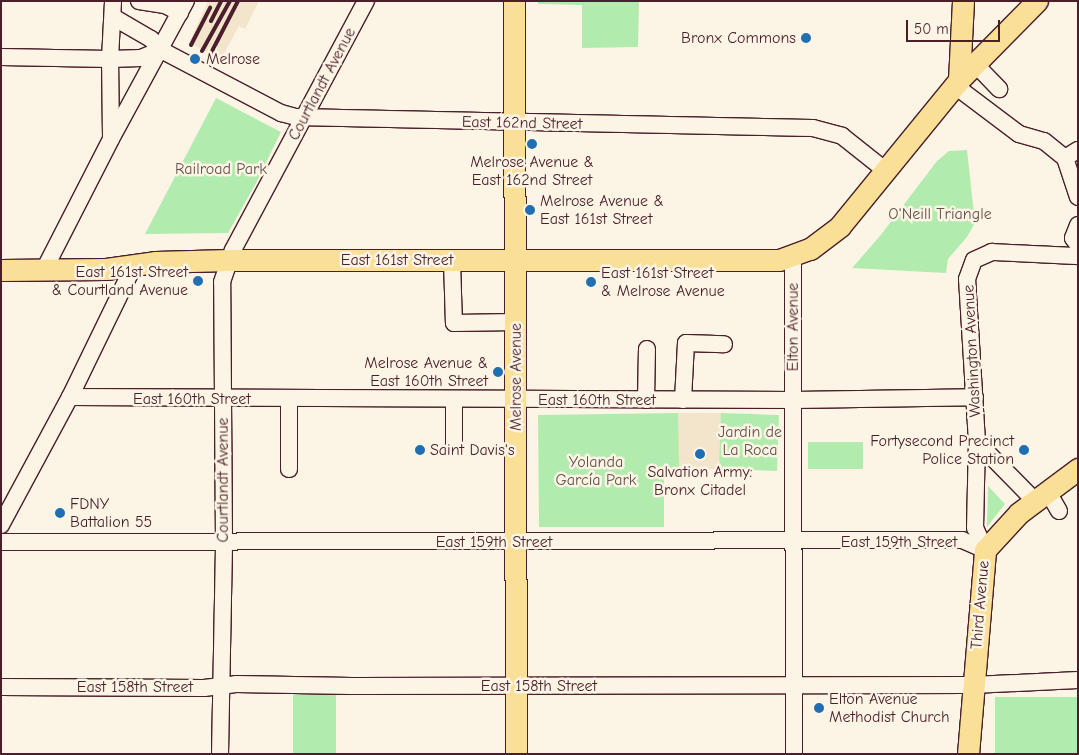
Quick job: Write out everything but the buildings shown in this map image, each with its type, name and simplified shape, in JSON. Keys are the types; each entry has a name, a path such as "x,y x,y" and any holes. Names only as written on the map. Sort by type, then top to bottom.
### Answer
{"main road":[{"name":"Melrose Avenue","path":"514,1 516,123 516,754"},
{"path":"957,82 963,1"},
{"path":"793,256 810,250 833,233 886,171 957,82 1037,1"},
{"name":"East 161st Street","path":"1,270 106,269 134,265 229,260 770,261 793,256"},
{"name":"Third Avenue","path":"968,754 986,550 1019,513 1078,469"}],"street":[{"path":"44,270 111,139 183,7 139,1"},
{"name":"Courtlandt Avenue","path":"220,754 224,542 222,282 229,260 366,1"},
{"path":"111,139 110,59 113,9"},
{"name":"East 162nd Street","path":"113,9 151,39 161,50 281,113 303,118 813,128 842,136 886,171"},
{"path":"1,57 140,58 161,50"},
{"path":"974,64 999,89"},
{"path":"957,82 1019,134 1044,141 1071,154 1078,197"},
{"path":"1078,225 1073,238 1078,245"},
{"name":"Washington Avenue","path":"986,550 975,528 977,442 966,279 974,260 992,252 1078,256"},
{"name":"Elton Avenue","path":"793,256 794,754"},
{"path":"452,261 454,322 516,322"},
{"path":"1,525 70,397 134,265"},
{"path":"684,400 686,344 724,344"},
{"path":"646,349 646,400"},
{"name":"East 160th Street","path":"70,397 794,400 975,397"},
{"path":"288,399 289,470"},
{"path":"454,399 454,443"},
{"path":"977,442 1059,511"},
{"name":"East 159th Street","path":"1,542 794,542 962,540 986,550"},
{"name":"East 158th Street","path":"1,687 221,686 236,684 516,686 973,685 1078,680"}],"shaded area":[{"path":"208,1 259,1 245,29 239,26 221,59 189,43"},
{"name":"Salvation Army: Bronx Citadel","path":"678,413 721,413 721,469 678,469"}],"green space":[{"path":"538,1 639,1 638,47 582,48 582,5 538,4"},
{"name":"Railroad Park","path":"216,98 281,132 256,183 228,233 145,234"},
{"name":"O'Neill Triangle","path":"967,150 975,223 967,237 948,259 946,273 852,268 880,236 937,161 949,151"},
{"name":"Yolanda García Park","path":"678,413 679,469 664,470 664,527 539,527 538,415"},
{"name":"Jardin de La Roca","path":"721,413 779,415 777,471 719,469"},
{"path":"808,442 863,442 863,469 808,469"},
{"path":"988,486 1005,504 987,527"},
{"path":"293,691 336,691 336,753 293,753"},
{"path":"995,697 1078,697 1078,754 995,754"}],"railway":[{"path":"211,21 221,1"},
{"path":"202,51 230,1"},
{"path":"210,55 238,1"},
{"path":"191,45 210,8"}],"place":[{"name":"Bronx Commons","path":"806,38"},
{"name":"Melrose","path":"195,59"},
{"name":"Melrose Avenue & East 162nd Street","path":"532,144"},
{"name":"Melrose Avenue & East 161st Street","path":"530,210"},
{"name":"East 161st Street & Courtland Avenue","path":"198,281"},
{"name":"East 161st Street & Melrose Avenue","path":"591,282"},
{"name":"Melrose Avenue & East 160th Street","path":"498,372"},
{"name":"Saint Davis's","path":"420,450"},
{"name":"Fortysecond Precinct Police Station","path":"1024,450"},
{"name":"Salvation Army: Bronx Citadel","path":"700,454"},
{"name":"FDNY Battalion 55","path":"60,513"},
{"name":"Elton Avenue Methodist Church","path":"819,708"}]}
